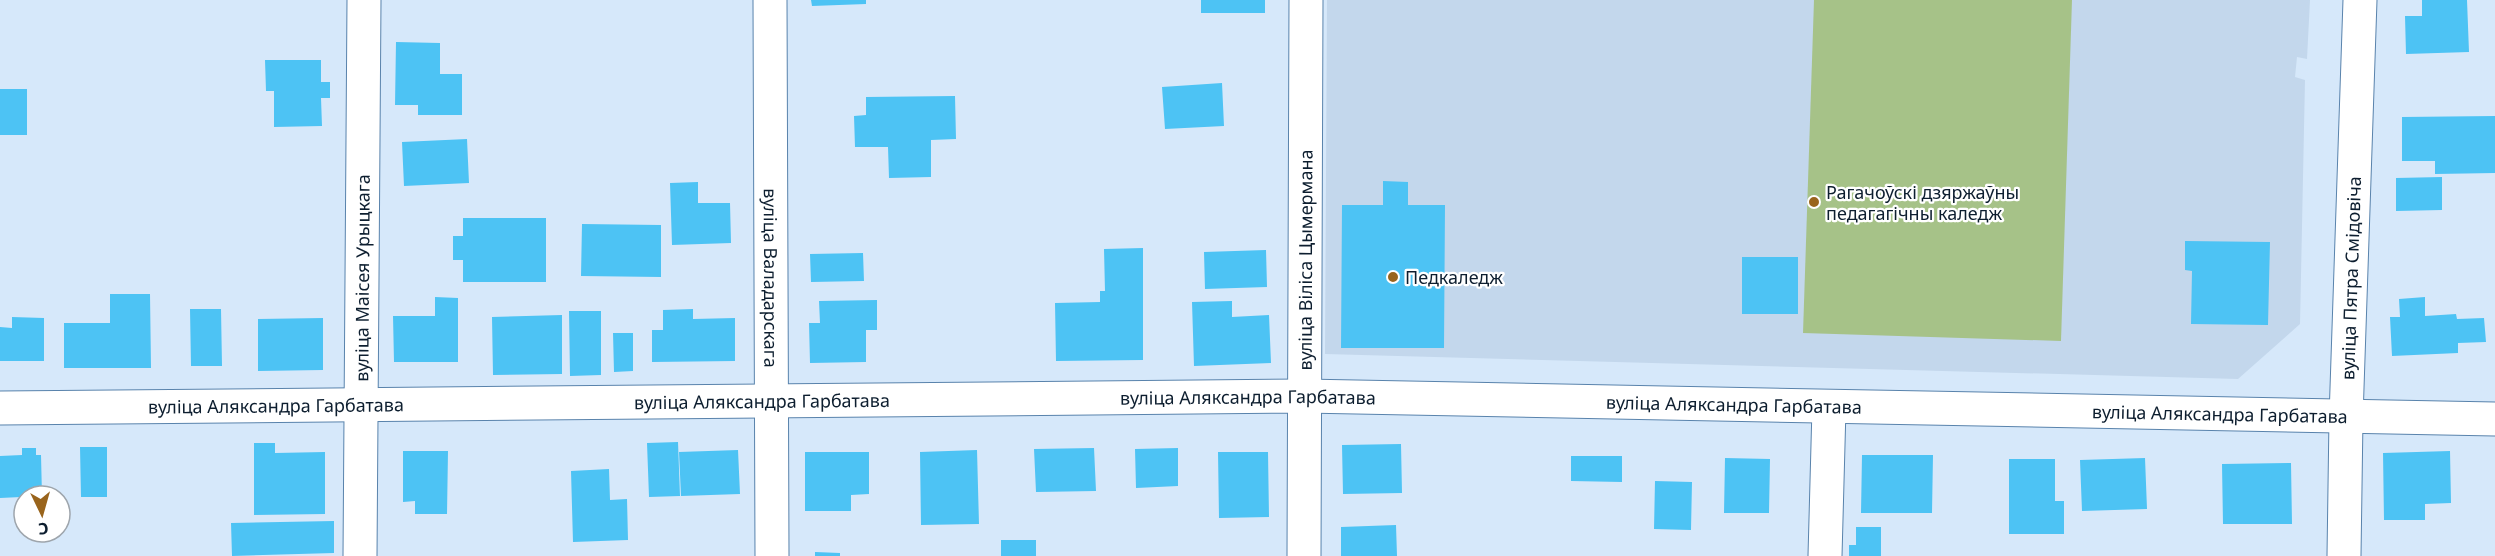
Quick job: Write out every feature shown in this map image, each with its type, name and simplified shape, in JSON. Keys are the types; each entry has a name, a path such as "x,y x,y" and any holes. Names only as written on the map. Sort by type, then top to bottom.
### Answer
{"street":[{"name":"вуліца Маісея Урыцкага","path":"360,556 364,0"},
{"name":"вуліца Валадарскага","path":"770,0 772,556"},
{"name":"вуліца Віліса Цымермана","path":"1304,556 1306,0"},
{"name":"вуліца Пятра Смідовіча","path":"2344,556 2346,418 2360,0"},
{"name":"вуліца Аляксандра Гарбатава","path":"0,408 1304,396 2346,418 2495,419"},
{"path":"1825,556 1829,408"}],"shaded area":[{"name":"Рагачоўскі дзяржаўны педагагічны каледж","path":"1327,0 2310,0 2307,59 2297,57 2295,77 2305,80 2300,324 2238,379 1325,354"}],"green space":[{"path":"1814,0 2072,0 2061,341 1803,333"}],"building":[{"path":"811,0 866,0 866,4 812,6"},
{"path":"1201,0 1265,0 1265,13 1201,13"},
{"path":"2422,0 2467,0 2469,52 2406,54 2405,16 2422,16"},
{"path":"396,42 440,43 440,74 462,74 462,115 418,115 418,105 395,105"},
{"path":"265,60 321,60 321,82 330,82 330,98 321,98 322,126 274,127 274,91 266,91"},
{"path":"1222,83 1224,126 1165,129 1162,87"},
{"path":"0,89 27,89 27,135 0,135"},
{"path":"955,96 956,139 931,140 931,177 889,178 888,147 855,147 854,116 866,115 866,97"},
{"path":"2495,116 2495,173 2435,174 2435,161 2402,161 2402,117"},
{"path":"467,139 469,183 404,186 402,142"},
{"path":"2442,177 2442,210 2396,211 2396,178"},
{"name":"Педкаледж","path":"1383,181 1408,182 1408,205 1445,205 1444,348 1341,348 1342,205 1383,205"},
{"path":"698,182 698,203 730,203 731,243 672,245 670,183"},
{"path":"463,218 546,218 546,282 463,282 463,260 453,260 453,236 463,236"},
{"path":"582,224 661,225 661,277 581,276"},
{"path":"2185,241 2270,242 2268,325 2191,324 2192,271 2185,270"},
{"path":"1143,248 1143,360 1056,361 1055,303 1100,302 1100,291 1105,291 1104,249"},
{"path":"1266,250 1267,287 1205,289 1204,252"},
{"path":"863,253 864,281 811,282 810,254"},
{"path":"1742,257 1798,257 1798,314 1742,314"},
{"path":"110,294 150,294 151,368 64,368 64,323 110,323"},
{"path":"435,297 458,298 458,362 394,362 393,316 435,316"},
{"path":"2425,297 2425,316 2456,314 2457,319 2484,318 2486,342 2458,343 2458,353 2392,356 2390,317 2400,317 2399,299"},
{"path":"877,300 877,330 866,330 866,362 810,363 809,323 820,323 819,301"},
{"path":"1232,301 1232,317 1269,315 1271,363 1194,366 1192,302"},
{"path":"190,309 221,309 222,366 191,366"},
{"path":"693,309 693,319 735,318 735,361 652,362 652,330 663,330 663,310"},
{"path":"569,311 601,311 601,375 570,376"},
{"path":"562,315 562,374 493,375 492,317"},
{"path":"12,317 44,318 44,361 0,361 0,327 12,328"},
{"path":"323,318 323,370 258,371 258,319"},
{"path":"613,333 633,333 633,371 614,372"},
{"path":"678,442 680,496 649,497 647,443"},
{"path":"254,443 275,443 275,453 325,452 325,514 254,515"},
{"path":"1401,444 1402,493 1343,494 1342,445"},
{"path":"80,447 107,447 107,497 81,497"},
{"path":"22,448 36,448 36,455 41,455 42,484 12,484 12,497 0,498 0,456 22,455"},
{"path":"1094,448 1096,491 1036,492 1034,449"},
{"path":"1178,448 1178,486 1136,488 1135,449"},
{"path":"738,450 740,494 681,496 679,452"},
{"path":"977,450 979,524 921,525 920,452"},
{"path":"403,451 448,451 447,514 415,514 415,501 403,502"},
{"path":"2450,451 2451,503 2425,504 2425,520 2384,520 2383,453"},
{"path":"805,452 869,452 869,494 851,495 851,511 805,511"},
{"path":"1218,452 1268,452 1269,517 1219,518"},
{"path":"1862,455 1933,455 1932,513 1861,513"},
{"path":"1571,456 1622,456 1622,482 1571,481"},
{"path":"1725,458 1770,459 1769,513 1724,513"},
{"path":"2145,458 2147,509 2082,511 2080,460"},
{"path":"2009,459 2055,459 2055,501 2064,501 2064,534 2009,534"},
{"path":"2291,463 2292,524 2223,524 2222,464"},
{"path":"609,469 610,500 627,499 628,540 573,542 571,471"},
{"path":"1655,481 1692,482 1691,530 1654,529"},
{"path":"334,521 334,553 232,556 231,523"},
{"path":"1396,525 1397,556 1341,556 1341,527"},
{"path":"1856,527 1881,527 1881,556 1849,556 1849,545 1856,545"},
{"path":"1001,540 1036,540 1036,556 1001,556"},
{"path":"815,552 840,553 840,556 815,556"}],"place":[{"name":"Рагачоўскі дзяржаўны педагагічны каледж","path":"1814,202"},
{"name":"Педкаледж","path":"1393,277"}]}
